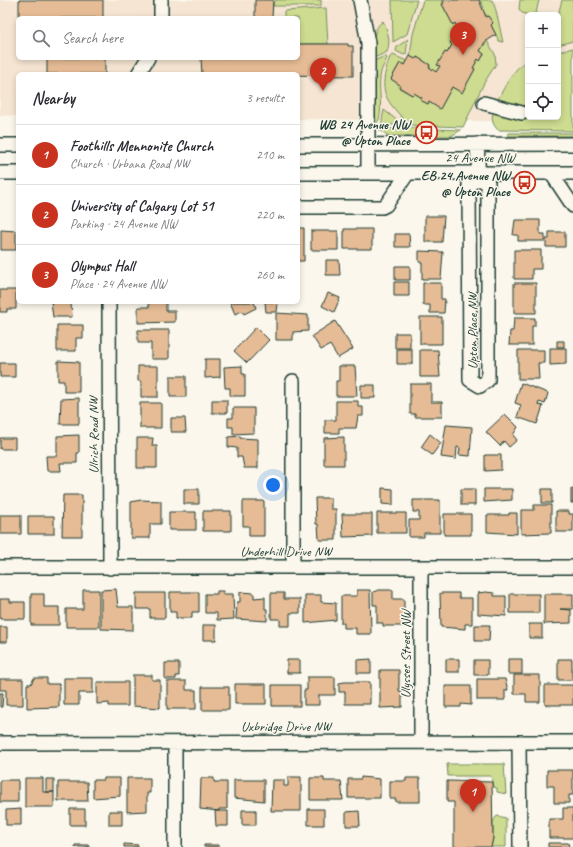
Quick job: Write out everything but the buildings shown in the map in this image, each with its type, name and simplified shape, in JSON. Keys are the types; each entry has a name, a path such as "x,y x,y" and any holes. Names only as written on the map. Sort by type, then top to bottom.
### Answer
{"street":[{"path":"161,0 161,16"},
{"path":"360,0 368,43 368,173"},
{"path":"139,72 147,60"},
{"path":"484,103 522,113"},
{"path":"477,144 478,176"},
{"name":"24 Avenue NW","path":"300,145 573,144"},
{"path":"0,145 16,145"},
{"name":"24 Avenue NW","path":"300,173 408,173 478,176 573,173"},
{"path":"300,207 382,207 386,205 408,173"},
{"path":"551,173 573,206"},
{"path":"0,174 16,174"},
{"name":"Upton Place NW","path":"478,176 488,183 488,380 480,386 470,380 469,184 478,176"},
{"name":"Ulrich Road NW","path":"109,304 110,568"},
{"path":"292,381 293,567"},
{"name":"Underhill Drive NW","path":"0,567 573,567"},
{"name":"Ulysses Street NW","path":"421,567 421,742"},
{"path":"519,742 520,847"},
{"name":"Uxbridge Drive NW","path":"0,743 573,742"},
{"path":"174,847 175,743"}],"shaded area":[{"path":"0,0 573,0 573,122 300,119 300,72 16,72 16,116 0,115"}],"green space":[{"path":"321,0 321,6 273,6 274,1"},
{"path":"392,0 417,0 407,34 393,42"},
{"path":"423,0 442,0 444,3 442,4 453,24 455,23 461,34 459,38 454,36 452,45 447,53 445,52 436,72 429,67 430,65 417,57 415,59 410,56 413,34"},
{"path":"479,0 492,0 497,14 503,42 499,41 491,25 493,23 481,9 484,7"},
{"path":"520,0 539,0 536,12 525,12 525,14 519,9"},
{"path":"562,0 573,0 573,41 561,44 561,12 559,12"},
{"path":"326,8 328,44 300,44 300,16 284,16 284,11"},
{"path":"383,21 389,44 387,52 374,58 375,33"},
{"path":"408,39 406,54 404,55 396,51 397,47"},
{"path":"487,41 495,54 496,64 484,83 463,127 409,125 389,102 384,87 384,79 390,57 393,55 407,61 405,65 400,63 391,79 400,85 399,88 412,95 414,93 422,98 421,100 428,104 429,102 440,108 452,87 462,92 475,69 473,68 478,59 480,61 484,54 480,51"},
{"path":"573,48 573,131 498,130 493,123 492,116 499,102 498,99 515,71 525,62 525,120 561,120 561,51"},
{"path":"385,56 387,58 380,76 380,117 375,125 374,61"},
{"path":"384,110 403,125 381,125"},
{"path":"419,128 419,136 389,136 378,129"},
{"path":"435,129 461,130 451,136 435,136"},
{"path":"508,133 573,133 573,136 508,136"},
{"path":"447,764 504,764 506,794 497,792 497,788 493,787 491,776 448,776"},
{"path":"497,816 506,818 506,847 491,847 493,838 493,821"}],"place":[{"name":"Olympus Hall","path":"463,55"},
{"name":"University of Calgary Lot 51","path":"323,91"},
{"name":"WB 24 Avenue NW @ Upton Place","path":"426,132"},
{"name":"EB 24 Avenue NW @ Upton Place","path":"525,183"},
{"name":"Foothills Mennonite Church","path":"473,812"}]}
